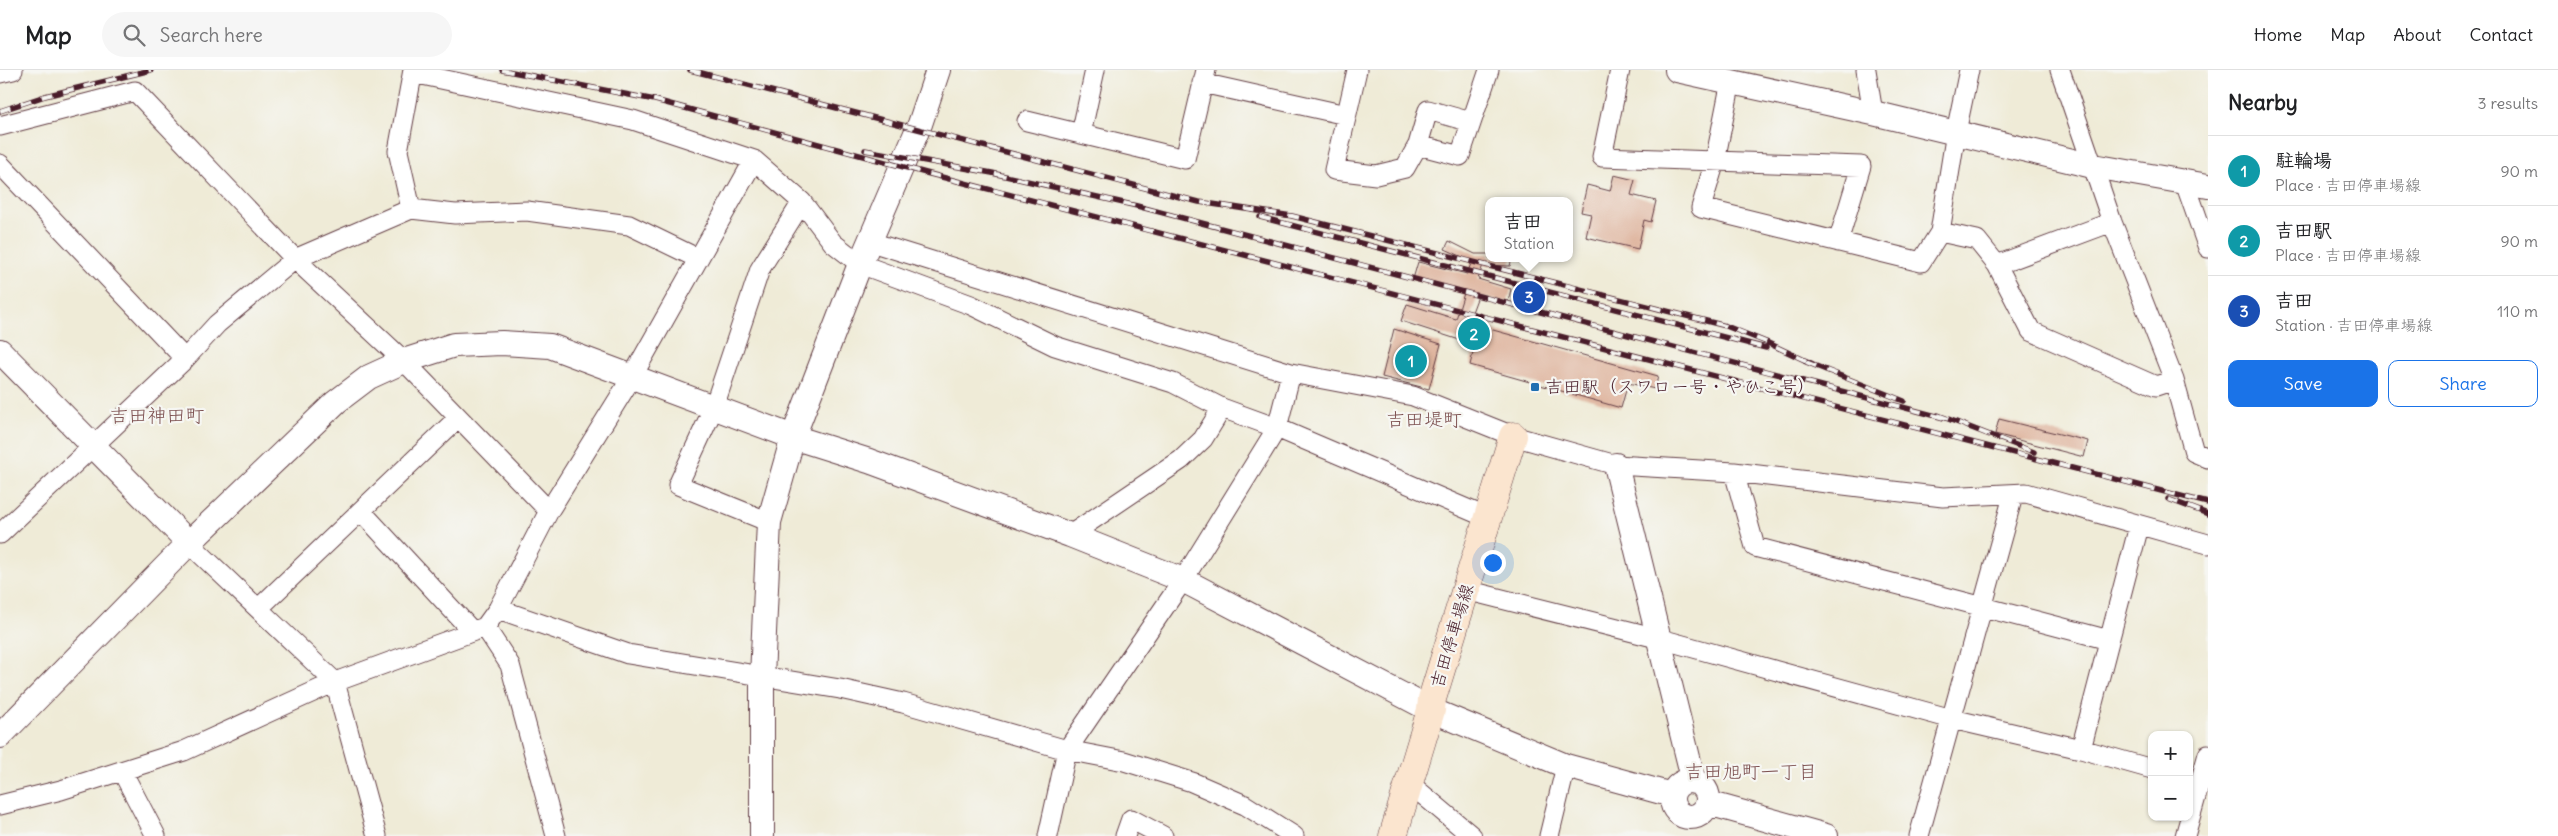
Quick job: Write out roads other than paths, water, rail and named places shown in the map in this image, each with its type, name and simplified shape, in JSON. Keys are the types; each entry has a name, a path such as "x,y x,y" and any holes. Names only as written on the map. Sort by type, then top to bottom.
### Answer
{"main road":[{"name":"吉田停車場線","path":"1393,836 1431,710 1432,699 1513,436"}],"street":[{"path":"0,74 12,70"},
{"path":"762,836 762,677 769,522 792,437 904,156 920,124 938,70"},
{"path":"1081,134 1095,70"},
{"path":"1357,70 1334,170 1376,175 1405,168 1418,145 1428,110 1471,122"},
{"path":"1418,145 1460,156 1489,70"},
{"path":"1620,70 1602,157 1861,166 1838,242"},
{"path":"1677,70 1956,132 2093,166 2184,180 2208,186"},
{"path":"1866,70 1873,113"},
{"path":"1731,81 1715,161 1701,208 1920,262 1940,232 1956,132 1969,70"},
{"path":"2060,70 2112,222 2174,380 2194,452 2208,458"},
{"path":"411,209 398,151 413,72 633,120 754,160 802,202 833,243 860,264 971,305 1055,346 1173,383 1222,408 1278,428 1488,518"},
{"path":"1026,121 1185,159 1204,77 1346,115"},
{"path":"0,126 135,91 295,259 404,361 549,511"},
{"path":"0,805 184,752 335,682 478,629 498,608 549,511 632,377 754,160"},
{"path":"0,164 185,359"},
{"path":"2184,180 2208,248"},
{"path":"769,522 678,485 714,407 760,269 802,202"},
{"path":"0,534 185,359 217,324 295,259 411,209 455,214 527,211 629,225 698,258"},
{"path":"1997,265 2112,222"},
{"path":"1940,232 1977,240 1997,265 2031,331 2156,386 2174,380"},
{"path":"871,242 1292,373 1413,396 1513,436 1616,465 1734,472 1943,497 2013,496 2026,493 2208,544"},
{"path":"0,735 188,543 336,402 369,377 404,361 454,345 502,343 550,346 792,437 869,461 1070,535 1183,580 1431,710 1566,766 1672,795"},
{"path":"3,359 94,447 188,543 259,608 335,682 377,836"},
{"path":"1048,836 1067,750 1183,580 1278,428 1292,373"},
{"path":"1070,535 1181,460 1202,439 1222,408"},
{"path":"259,608 458,418"},
{"path":"1616,465 1661,639 1694,782 1706,791 1708,803 1706,808 1682,826 1675,810 1672,795 1680,783 1694,782"},
{"path":"1734,472 1756,547 2109,640"},
{"path":"1919,836 2013,496"},
{"path":"361,511 478,629 510,665 556,836"},
{"path":"2081,749 2139,526"},
{"path":"1466,590 1661,639 1952,719 2081,749 2148,769"},
{"path":"498,608 628,654 840,689 903,703 1067,750 1124,760 1192,782 1245,805 1294,836"},
{"path":"2185,836 2208,754"},
{"path":"1549,836 1566,766"},
{"path":"122,771 156,836"},
{"path":"1409,783 1472,836"},
{"path":"1708,803 1826,836"},
{"path":"1125,836 1131,819 1163,836"}],"railway":[{"path":"0,111 45,96 151,70"},
{"path":"502,70 655,100 926,173 2208,503"},
{"path":"690,70 1199,202 1292,216 1726,326 1813,364"},
{"path":"865,150 992,173 1137,206 1944,418"},
{"path":"1260,217 1766,348"},
{"path":"1806,362 1904,401"},
{"path":"1938,415 2034,452"},
{"path":"2168,499 2208,514"}],"place":[{"name":"吉田","path":"1529,297"},
{"name":"吉田駅","path":"1474,334"},
{"name":"駐輪場","path":"1411,361"},
{"name":"吉田駅（スワロー号・やひこ号）","path":"1535,387"}],"district":[{"name":"吉田神田町","path":"157,415"},
{"name":"吉田堤町","path":"1424,419"},
{"name":"吉田旭町一丁目","path":"1751,771"}]}
